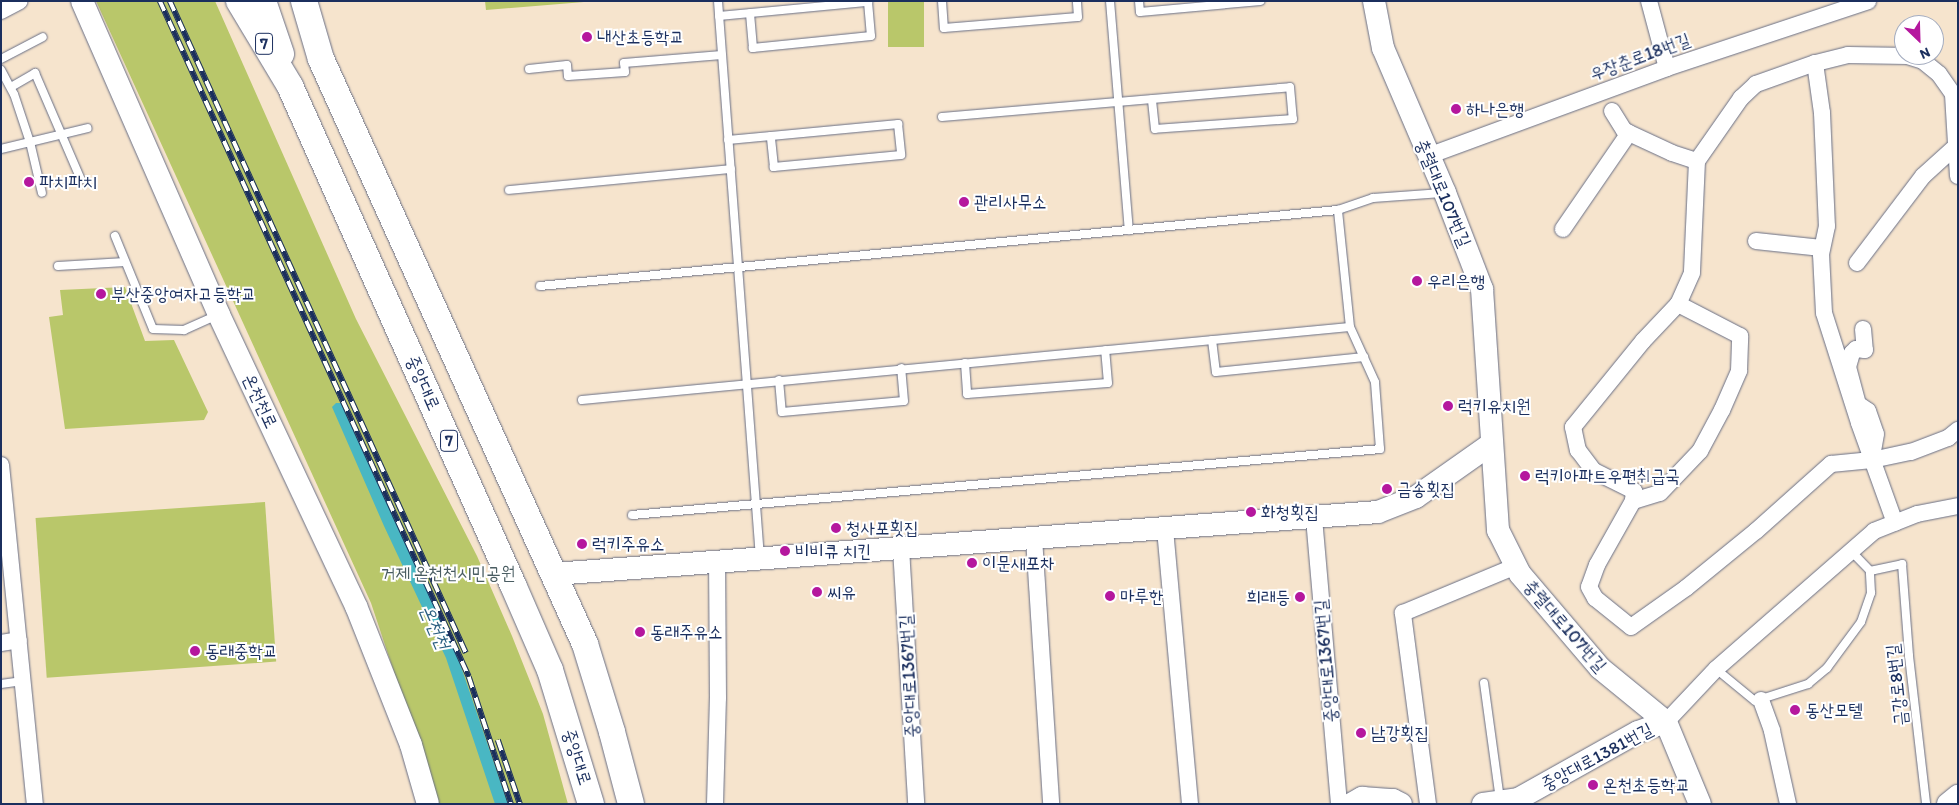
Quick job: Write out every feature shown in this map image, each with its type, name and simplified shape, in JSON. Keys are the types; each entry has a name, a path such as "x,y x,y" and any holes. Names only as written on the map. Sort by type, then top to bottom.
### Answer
{"main road":[{"name":"중앙대로","path":"239,1 290,86 539,644 550,670 592,804"},
{"path":"264,1 290,86"},
{"path":"286,1 321,59 585,644 612,732 631,804"},
{"path":"304,1 321,59"}],"street":[{"path":"1,11 20,1"},
{"name":"온천천로","path":"82,1 219,315 356,606 411,745 428,804"},
{"name":"충렬대로107번길","path":"1374,1 1383,48 1445,193 1482,289 1498,530 1520,574 1600,668 1666,722 1700,804"},
{"path":"1649,1 1667,68"},
{"name":"우장춘로18번길","path":"1428,156 1667,68 1868,1"},
{"path":"1958,176 1953,94 1939,74 1923,61 1908,56 1848,55 1815,63 1756,84 1741,98 1697,161 1692,273 1678,304 1643,341 1572,427 1578,450 1594,471 1634,491 1633,500 1597,565 1589,587 1595,598 1631,627 1694,582 1756,531 1831,464 1872,460 1911,452 1948,438 1958,430"},
{"path":"1815,63 1822,113 1827,226 1822,248 1824,313 1872,460 1895,523"},
{"path":"1612,111 1628,133 1672,153 1697,161"},
{"path":"1563,229 1628,133"},
{"path":"1857,263 1923,176 1955,147"},
{"path":"1756,241 1822,248"},
{"path":"1633,500 1660,493 1700,451 1722,410 1739,371 1740,336 1678,304"},
{"path":"1863,329 1865,350 1856,349 1852,353 1848,367 1858,404 1868,411 1876,434 1872,460"},
{"path":"554,574 1378,512 1416,497 1491,444"},
{"path":"1,465 35,804"},
{"path":"1666,722 1716,669 1874,531 1917,514 1958,506"},
{"name":"중앙대로1367번길","path":"1314,518 1339,804"},
{"path":"1165,528 1190,804"},
{"path":"1034,538 1051,804"},
{"name":"중앙대로1367번길","path":"901,548 916,804"},
{"path":"715,804 718,698 716,562"},
{"name":"충렬대로107번길","path":"1428,804 1403,613 1516,566"},
{"path":"1,643 19,640"},
{"path":"1761,700 1772,731 1788,804"},
{"name":"중앙대로1381번길","path":"1492,803 1518,799 1638,732 1666,722"},
{"path":"1948,804 1958,796"},
{"path":"1350,804 1362,798 1392,800 1401,804"}],"lane":[{"path":"718,1 760,559"},
{"path":"942,1 944,28 1078,17 1077,1"},
{"path":"1110,1 1120,102 1129,230"},
{"path":"1139,1 1140,12 1260,1"},
{"path":"719,16 750,13 868,2 871,36 753,48 750,13"},
{"path":"1,59 43,37"},
{"path":"529,69 567,65 568,76 625,72 624,63 722,55"},
{"path":"1,70 11,87 30,142 42,193"},
{"path":"11,87 35,73 81,180"},
{"path":"942,117 1290,87 1293,118 1155,129 1152,99"},
{"path":"728,140 898,124 901,156 774,167 771,136"},
{"path":"1,149 88,128"},
{"path":"509,190 730,169"},
{"path":"540,286 1338,210 1373,198 1445,193"},
{"path":"632,515 1380,449 1375,382 1350,327 1338,210"},
{"path":"115,236 153,329 184,330 219,315"},
{"path":"58,266 126,262"},
{"path":"582,400 901,368 1350,327"},
{"path":"1212,340 1216,372 1364,357"},
{"path":"965,362 967,394 1108,383 1105,350"},
{"path":"779,380 782,412 904,401 901,368"},
{"path":"1716,669 1755,701 1808,684 1831,663 1861,622 1870,593 1870,571 1851,551"},
{"name":"금강로8번길","path":"1870,571 1902,564 1908,656 1926,804"},
{"path":"1,684 23,681"},
{"name":"중앙대로1381번길","path":"1484,683 1492,803"}],"green space":[{"name":"거제 온천천시민공원","path":"96,1 215,1 356,319 477,556 543,714 568,804 438,804 371,603"},
{"path":"485,1 596,1 486,10"},
{"path":"888,1 924,1 924,47 888,47"},
{"path":"125,287 145,341 174,340 208,412 204,420 65,429 49,317 63,315 60,290"},
{"path":"265,502 276,662 47,678 36,518"}],"water":[{"name":"온천천","path":"336,403 341,403 456,652 508,804 495,804 446,658 384,526 332,407"}],"railway":[{"path":"160,1 469,677 511,804"},
{"path":"170,1 466,653"},
{"path":"498,740 520,804"}],"place":[{"name":"내산초등학교","path":"587,37"},
{"name":"하나은행","path":"1456,109"},
{"name":"파치파치","path":"29,182"},
{"name":"관리사무소","path":"964,202"},
{"name":"우리은행","path":"1417,281"},
{"name":"부산중앙여자고등학교","path":"101,294"},
{"name":"럭키유치원","path":"1448,406"},
{"name":"럭키아파트우편취급국","path":"1525,476"},
{"name":"금송횟집","path":"1387,489"},
{"name":"화청횟집","path":"1251,512"},
{"name":"청사포횟집","path":"836,528"},
{"name":"럭키주유소","path":"582,544"},
{"name":"비비큐 치킨","path":"785,551"},
{"name":"이문새포차","path":"972,563"},
{"name":"씨유","path":"817,592"},
{"name":"마루한","path":"1110,596"},
{"name":"희래등","path":"1300,597"},
{"name":"동래주유소","path":"640,632"},
{"name":"동래중학교","path":"195,651"},
{"name":"동산모텔","path":"1795,710"},
{"name":"남강횟집","path":"1361,733"},
{"name":"온천초등학교","path":"1593,785"}]}
